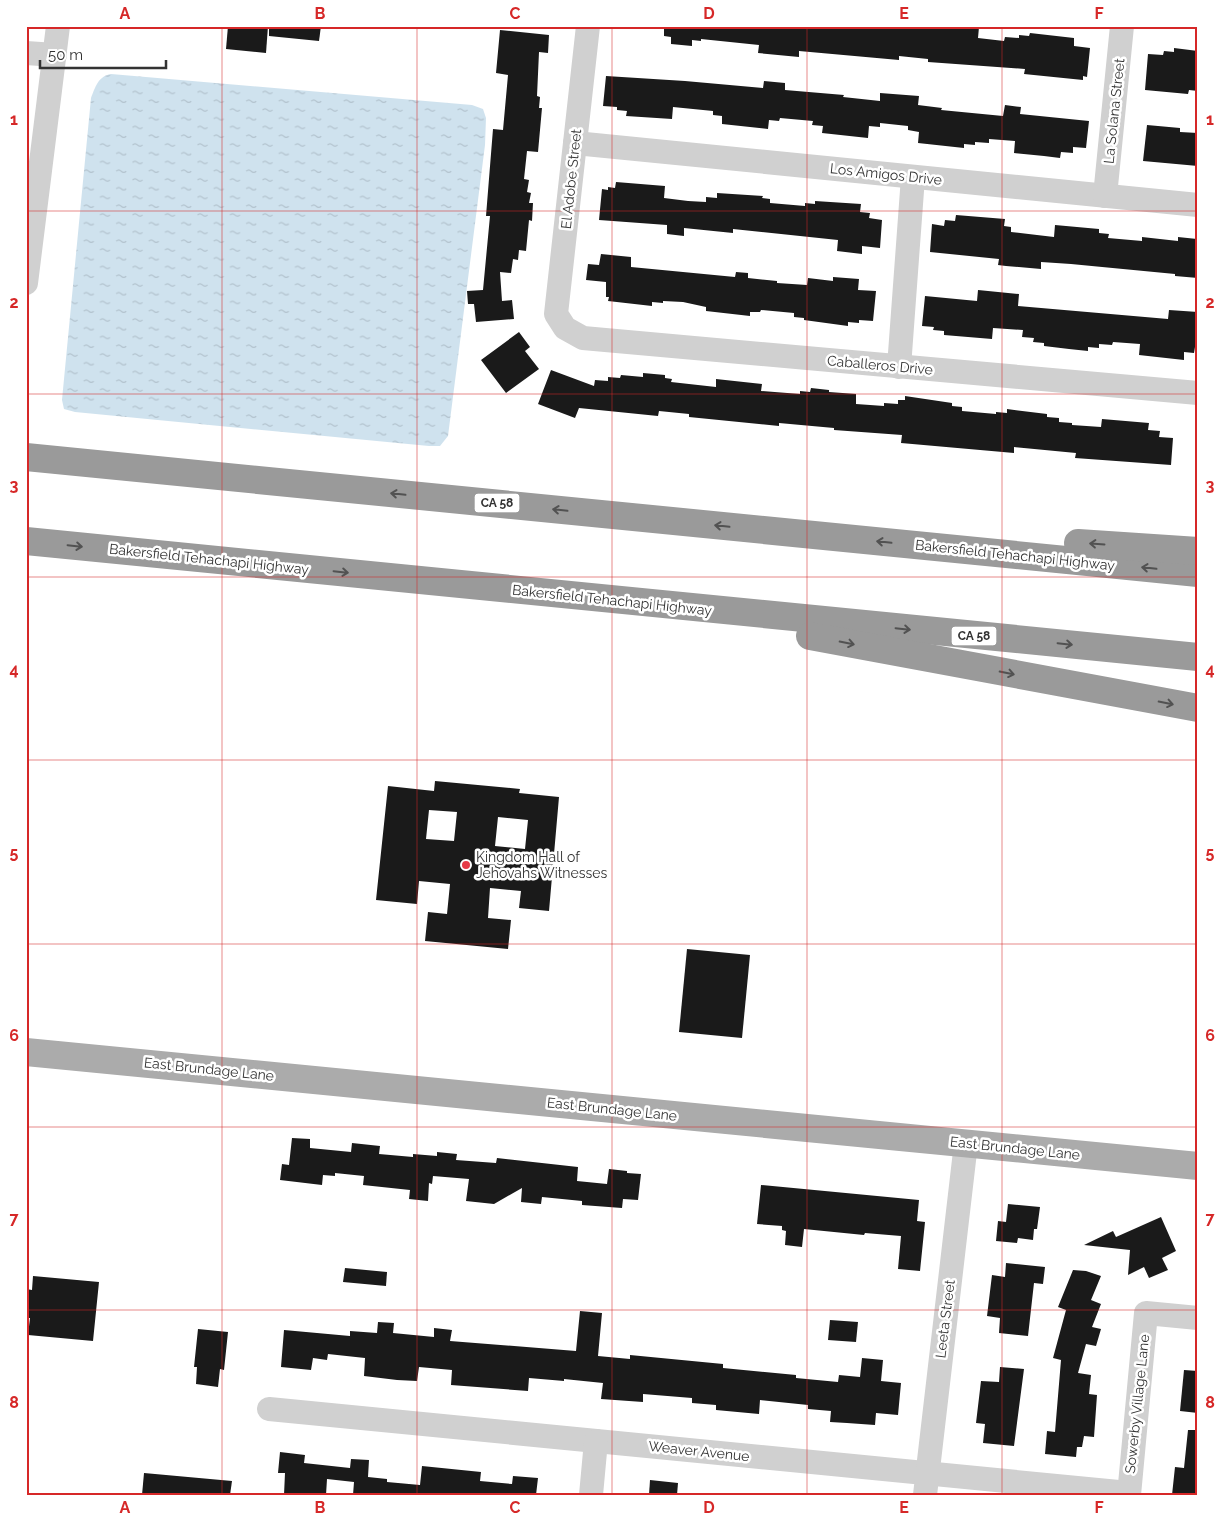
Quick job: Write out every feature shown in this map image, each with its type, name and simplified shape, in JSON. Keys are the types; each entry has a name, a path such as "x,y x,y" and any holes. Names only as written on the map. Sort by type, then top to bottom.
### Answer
{"highway":[{"name":"Bakersfield Tehachapi Highway","path":"26,457 1198,573"},
{"name":"Bakersfield Tehachapi Highway","path":"26,541 1198,657"},
{"path":"967,550 1049,541 1198,551"},
{"path":"750,614 796,633 1198,708"}],"main road":[{"name":"East Brundage Lane","path":"26,1052 1198,1166"}],"street":[{"path":"26,284 58,26"},
{"name":"El Adobe Street","path":"566,328 556,314 588,26"},
{"name":"La Solana Street","path":"1105,196 1122,26"},
{"path":"26,53 55,55"},
{"name":"Los Amigos Drive","path":"575,143 1198,205"},
{"path":"899,367 912,177"},
{"name":"Caballeros Drive","path":"566,328 583,338 1198,393"},
{"name":"Leeta Street","path":"926,1484 966,1143"},
{"name":"Sowerby Village Lane","path":"1129,1494 1146,1313 1198,1318"},
{"name":"Weaver Avenue","path":"269,1409 596,1441 926,1484 1129,1494"},
{"path":"591,1495 596,1441"}],"water":[{"path":"111,74 472,105 483,109 486,118 485,145 448,436 440,446 75,412 64,409 62,400 91,98 100,80"}],"building":[{"path":"228,26 268,26 266,53 226,49"},
{"path":"269,26 321,26 319,41 269,36"},
{"path":"664,26 902,26 922,28 922,26 968,26 979,27 978,38 1004,41 1005,37 1019,38 1019,35 1029,36 1030,33 1074,38 1074,46 1090,48 1087,77 1083,76 1083,80 1024,74 1025,69 928,62 928,59 899,56 899,60 799,51 799,57 758,53 759,45 701,39 701,41 692,40 692,46 671,44 671,37 664,36"},
{"path":"500,30 549,35 548,53 539,52 537,96 540,97 539,108 542,108 538,152 527,151 524,179 529,180 527,192 531,193 529,203 533,203 532,221 529,220 526,251 519,250 518,260 513,259 511,273 500,272 502,301 512,300 514,319 476,322 474,304 468,304 467,291 483,290 490,216 486,216 493,129 503,130 508,75 496,73"},
{"path":"1174,48 1198,51 1198,91 1189,90 1188,94 1145,90 1148,54 1163,55 1164,51 1174,52"},
{"path":"606,76 763,88 764,81 785,83 785,90 844,95 843,97 880,101 880,93 919,96 918,105 942,108 941,110 1003,116 1005,105 1021,107 1020,114 1089,121 1086,148 1073,147 1073,153 1061,152 1060,158 1014,153 1015,141 989,139 989,143 975,142 975,145 964,144 964,148 918,143 919,132 908,130 908,126 880,123 880,127 869,126 868,138 822,133 823,126 812,125 813,121 780,118 779,121 769,120 768,129 722,124 722,116 713,115 713,111 673,107 672,119 626,116 627,111 617,110 617,107 603,106"},
{"path":"1147,125 1180,128 1180,132 1198,133 1198,166 1143,161"},
{"path":"616,182 665,186 664,198 688,201 706,202 706,197 717,198 717,193 763,196 762,198 770,199 770,203 805,206 805,203 815,204 815,201 861,204 860,212 870,213 869,218 882,220 880,248 862,246 862,254 837,251 838,240 733,229 733,233 684,228 684,236 667,234 667,225 599,220 602,189 608,190 608,187 615,188"},
{"path":"956,215 1005,219 1004,226 1011,227 1011,232 1054,237 1055,225 1099,229 1099,233 1109,234 1108,238 1142,241 1142,237 1178,241 1178,237 1197,239 1198,278 1175,276 1175,274 1041,262 1041,269 1006,266 998,265 999,259 930,252 932,224 944,226 945,220 955,221"},
{"path":"601,254 631,257 631,267 735,277 736,272 748,273 748,278 777,281 777,283 807,285 808,278 833,281 833,277 859,279 858,290 876,291 873,321 859,320 859,323 848,322 848,326 804,320 804,318 794,317 794,313 761,310 760,312 750,312 750,316 706,311 706,307 683,302 652,302 652,306 608,301 609,297 606,297 606,282 586,280 588,264 599,265"},
{"path":"978,290 1019,294 1018,306 1168,319 1169,310 1198,312 1198,347 1195,347 1194,353 1184,352 1184,360 1139,355 1140,344 1113,342 1112,345 1099,344 1099,348 1088,347 1088,351 1044,346 1044,343 1033,342 1034,338 1022,337 1023,330 993,328 992,339 944,335 944,331 933,330 934,327 922,326 925,296 977,301"},
{"path":"519,332 530,347 525,351 539,369 506,393 481,360"},
{"path":"551,370 594,386 595,380 608,381 608,377 620,378 621,375 643,377 643,373 665,375 665,378 672,379 671,382 716,387 716,379 762,384 761,391 800,394 800,391 810,392 811,388 829,390 829,392 856,394 856,404 884,406 884,403 898,404 898,400 905,400 905,396 952,403 952,406 962,407 962,411 996,414 996,412 1007,413 1007,409 1047,414 1047,417 1059,418 1059,422 1072,423 1072,425 1101,427 1102,419 1149,423 1148,430 1160,431 1159,437 1173,438 1171,465 1075,458 1076,453 1014,447 1014,453 901,443 902,435 834,430 834,428 779,423 779,426 689,417 689,414 659,411 658,416 579,408 575,418 538,404"},
{"name":"Kingdom Hall of Jehovahs Witnesses","path":"435,781 520,789 519,793 559,797 549,911 519,908 521,891 490,888 488,918 511,920 508,949 425,941 428,912 447,914 450,884 419,881 417,904 376,900 388,786 434,791","holes":["429,810 457,812 454,841 426,839","498,817 528,820 525,849 495,846"]},
{"path":"687,949 750,955 742,1038 679,1032"},
{"path":"292,1138 310,1139 310,1148 351,1152 352,1143 380,1146 379,1154 413,1157 413,1154 437,1156 437,1152 457,1154 456,1160 496,1163 497,1158 578,1167 577,1181 607,1184 609,1169 627,1171 627,1173 641,1174 638,1200 623,1199 622,1208 582,1205 582,1201 542,1197 541,1204 521,1202 522,1188 494,1204 466,1201 469,1179 433,1176 432,1184 429,1183 428,1201 409,1199 410,1190 363,1185 364,1176 335,1173 335,1176 323,1175 322,1185 280,1180 282,1164 289,1165"},
{"path":"761,1185 919,1200 917,1221 925,1222 920,1271 898,1269 901,1236 865,1233 864,1235 804,1229 802,1247 785,1245 786,1231 782,1230 782,1226 757,1224"},
{"path":"1008,1204 1040,1207 1037,1229 1034,1229 1033,1240 1018,1238 1017,1243 996,1241 998,1221 1006,1222"},
{"path":"1161,1217 1176,1251 1162,1258 1168,1270 1149,1278 1144,1267 1128,1275 1130,1250 1084,1245 1113,1231 1116,1237"},
{"path":"1006,1263 1045,1267 1043,1284 1034,1283 1028,1336 999,1333 1000,1318 987,1316 992,1275 1005,1277"},
{"path":"345,1268 387,1272 386,1286 343,1282"},
{"path":"1073,1270 1086,1271 1101,1276 1091,1300 1101,1304 1092,1327 1101,1329 1096,1346 1086,1344 1078,1373 1091,1375 1089,1394 1097,1395 1094,1437 1084,1436 1082,1447 1077,1447 1076,1457 1045,1454 1047,1431 1055,1432 1061,1360 1053,1358 1066,1310 1058,1307"},
{"path":"33,1276 99,1282 93,1341 28,1335 30,1318 26,1318 26,1289 32,1290"},
{"path":"580,1311 602,1313 598,1356 630,1359 630,1355 723,1364 723,1368 796,1375 796,1378 838,1382 839,1375 860,1377 862,1358 883,1360 881,1381 901,1383 898,1415 876,1413 875,1425 830,1422 831,1411 808,1409 808,1405 760,1400 759,1414 716,1410 716,1405 692,1403 692,1398 643,1394 643,1402 601,1399 603,1383 564,1379 564,1381 529,1378 528,1391 451,1385 452,1370 419,1367 417,1381 397,1380 364,1376 365,1358 328,1354 327,1360 313,1358 311,1370 281,1367 284,1330 350,1336 350,1331 377,1333 378,1322 394,1323 393,1333 434,1337 434,1328 452,1330 450,1341 576,1351"},
{"path":"830,1320 858,1322 856,1342 828,1340"},
{"path":"198,1329 228,1332 224,1370 220,1369 218,1387 196,1384 197,1367 194,1367"},
{"path":"1000,1367 1024,1369 1014,1446 983,1443 985,1424 976,1423 981,1381 999,1382"},
{"path":"1184,1370 1198,1371 1198,1413 1180,1411"},
{"path":"1188,1430 1198,1430 1198,1495 1172,1495 1175,1467 1184,1468"},
{"path":"280,1452 305,1455 304,1463 350,1468 351,1459 369,1460 368,1477 387,1479 387,1482 420,1485 422,1466 481,1472 480,1481 512,1484 513,1476 538,1478 536,1495 451,1495 434,1493 434,1495 353,1495 354,1482 327,1479 326,1495 284,1495 285,1473 278,1473"},
{"path":"144,1473 232,1481 230,1495 142,1495"},
{"path":"650,1480 678,1483 677,1495 649,1495"}],"place":[{"name":"Kingdom Hall of Jehovahs Witnesses","path":"466,865"}]}
